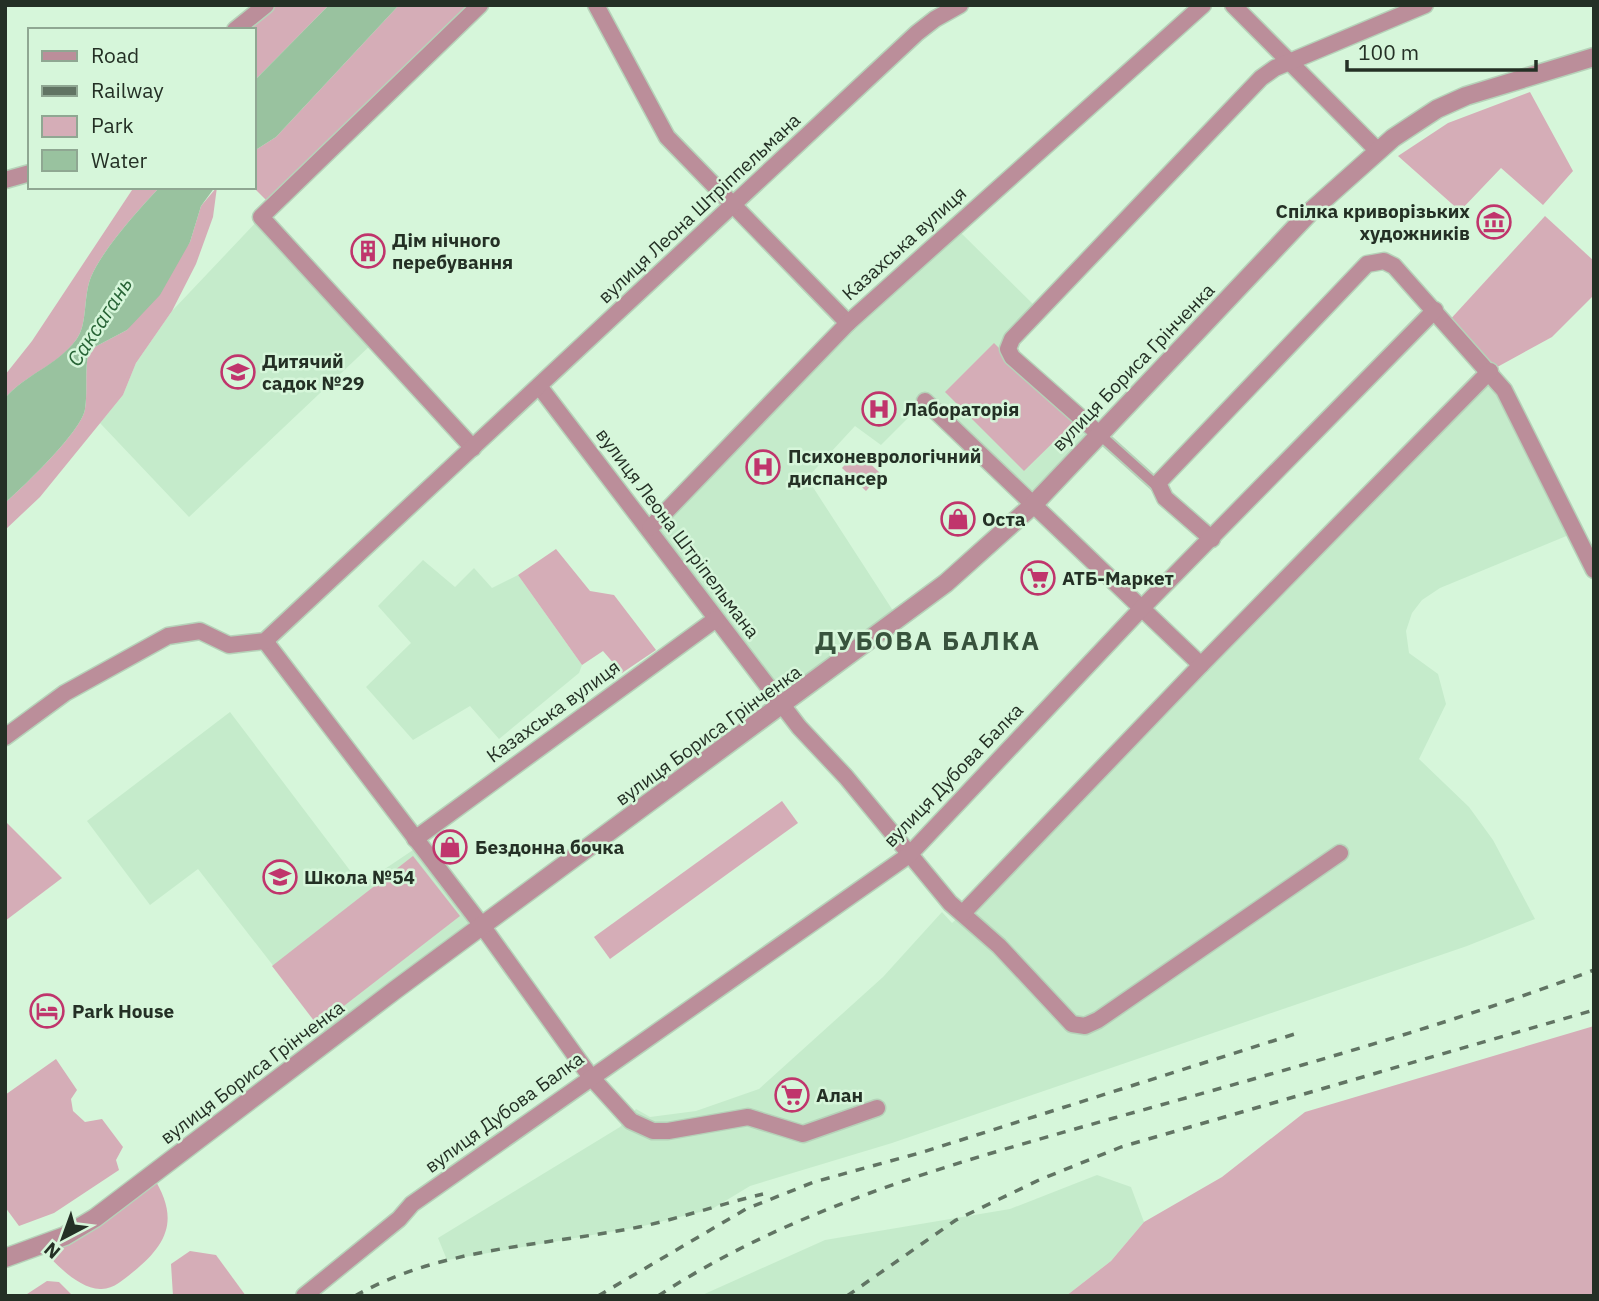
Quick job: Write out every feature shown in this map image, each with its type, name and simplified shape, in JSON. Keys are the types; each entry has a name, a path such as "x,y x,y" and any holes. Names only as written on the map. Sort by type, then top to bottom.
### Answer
{"street":[{"path":"238,28 266,5"},
{"path":"472,448 261,217 480,5"},
{"path":"596,5 667,137 848,323"},
{"name":"вулиця Леона Штріппельмана","path":"265,641 917,33 934,19 960,5"},
{"name":"Казахська вулиця","path":"650,528 848,323 1203,5"},
{"path":"1233,5 1377,150"},
{"path":"1212,539 1165,498 1158,487 1019,364 1012,357 1008,344 1261,78 1425,5"},
{"name":"вулиця Бориса Грінченка","path":"5,1258 65,1236 95,1218 932,595 1033,505 1098,433 1311,211 1377,150 1428,115 1466,96 1594,57"},
{"path":"5,180 28,174"},
{"path":"1158,487 1161,478 1370,263 1384,261 1394,266 1490,371 1504,390 1594,570"},
{"name":"вулиця Дубова Балка","path":"304,1296 399,1219 412,1204 590,1076 909,855 1141,609 1434,310"},
{"path":"962,913 1490,371"},
{"name":"вулиця Леона Штріпельмана","path":"539,386 650,528 782,707 962,913 999,946 1055,1009 1072,1024 1085,1026 1098,1020 1340,853"},
{"path":"925,401 1201,665"},
{"name":"Казахська вулиця","path":"415,839 716,619"},
{"path":"5,737 65,693 168,636 200,631 229,645 265,641 483,927 590,1076 631,1121 653,1131 691,1127 738,1116 803,1134 877,1108"}],"shaded area":[{"name":"Дитячий садок №29","path":"261,217 374,342 189,517 100,423 123,395 136,363 172,311"},
{"name":"Психоневрологічний диспансер","path":"954,226 1039,310 1008,344 1098,433 1033,504 925,401 881,445 855,426 807,478 899,620 782,707 650,528"},
{"path":"1490,371 1576,532 1440,588 1422,600 1412,613 1406,631 1409,653 1438,674 1446,704 1419,759 1469,807 1493,840 1535,919 1467,946 892,1143 750,1186 712,1209 639,1227 447,1260 438,1238 620,1127 636,1109 650,1117 696,1111 759,1089 883,977 942,912 952,923 963,913"},
{"path":"423,560 455,587 474,568 492,588 518,575 582,665 579,673 499,739 470,706 413,740 366,687 411,643 378,606"},
{"name":"Школа №54","path":"230,712 361,885 419,846 483,927 330,1039 198,869 150,905 87,821"},
{"path":"1097,1175 1131,1187 1144,1222 1111,1261 1066,1296 700,1296 825,1240 1010,1209"}],"green space":[{"path":"266,5 329,5 256,79 256,28 237,28"},
{"path":"399,5 480,5 272,206 255,189 256,150 276,137"},
{"path":"1530,92 1573,171 1543,205 1501,168 1460,211 1398,156 1448,123"},
{"path":"133,189 158,189 122,230 91,277 82,326 76,340 60,357 22,382 5,398 5,375 32,341"},
{"path":"217,189 213,217 196,264 172,311 136,363 123,395 40,497 5,530 5,503 51,458 81,419 86,402 89,350 127,330 190,242 201,206"},
{"path":"1545,216 1594,261 1594,295 1552,337 1490,371 1447,323"},
{"path":"994,343 1073,423 1024,471 945,392"},
{"path":"857,451 881,474 866,491 842,468"},
{"path":"556,549 590,591 614,595 656,650 622,673 603,651 582,665 518,575"},
{"path":"782,801 798,823 610,959 594,937"},
{"path":"5,821 62,878 5,921"},
{"path":"413,856 460,916 318,1026 272,966"},
{"path":"1594,1026 1594,1296 1066,1296 1111,1261 1144,1222 1222,1177 1305,1112"},
{"path":"56,1059 77,1090 71,1099 73,1111 85,1122 102,1119 123,1147 116,1160 119,1170 54,1213 19,1226 5,1207 5,1095"},
{"path":"152,1175 166,1204 167,1228 146,1261 118,1284 109,1288 91,1288 66,1273 39,1246"},
{"path":"190,1251 216,1255 246,1296 173,1296 171,1264"},
{"path":"47,1281 59,1282 73,1296 24,1296"}],"water":[{"path":"329,5 399,5 276,137 256,150 256,79"},
{"name":"Саксагань","path":"158,189 214,189 201,206 190,242 160,295 127,330 89,350 85,409 74,431 5,503 5,398 22,382 59,357 76,340 82,326 91,277 104,254"}],"railway":[{"path":"658,1296 765,1236 879,1190 996,1152 1416,1031 1594,970"},
{"path":"847,1296 956,1220 1039,1180 1121,1147 1594,1010"},
{"path":"598,1296 746,1209 814,1182 923,1152 1301,1032"},
{"path":"355,1296 422,1267 494,1250 639,1227 763,1194"}],"place":[{"name":"Спілка криворізьких художників","path":"1494,222"},
{"name":"Дім нічного перебування","path":"368,251"},
{"name":"Дитячий садок №29","path":"238,372"},
{"name":"Лабораторія","path":"879,409"},
{"name":"Психоневрологічний диспансер","path":"763,467"},
{"name":"Оста","path":"958,519"},
{"name":"АТБ-Маркет","path":"1038,578"},
{"name":"Бездонна бочка","path":"450,847"},
{"name":"Школа №54","path":"280,877"},
{"name":"Park House","path":"47,1011"},
{"name":"Алан","path":"792,1095"}],"district":[{"name":"ДУБОВА БАЛКА","path":"928,641"}]}
